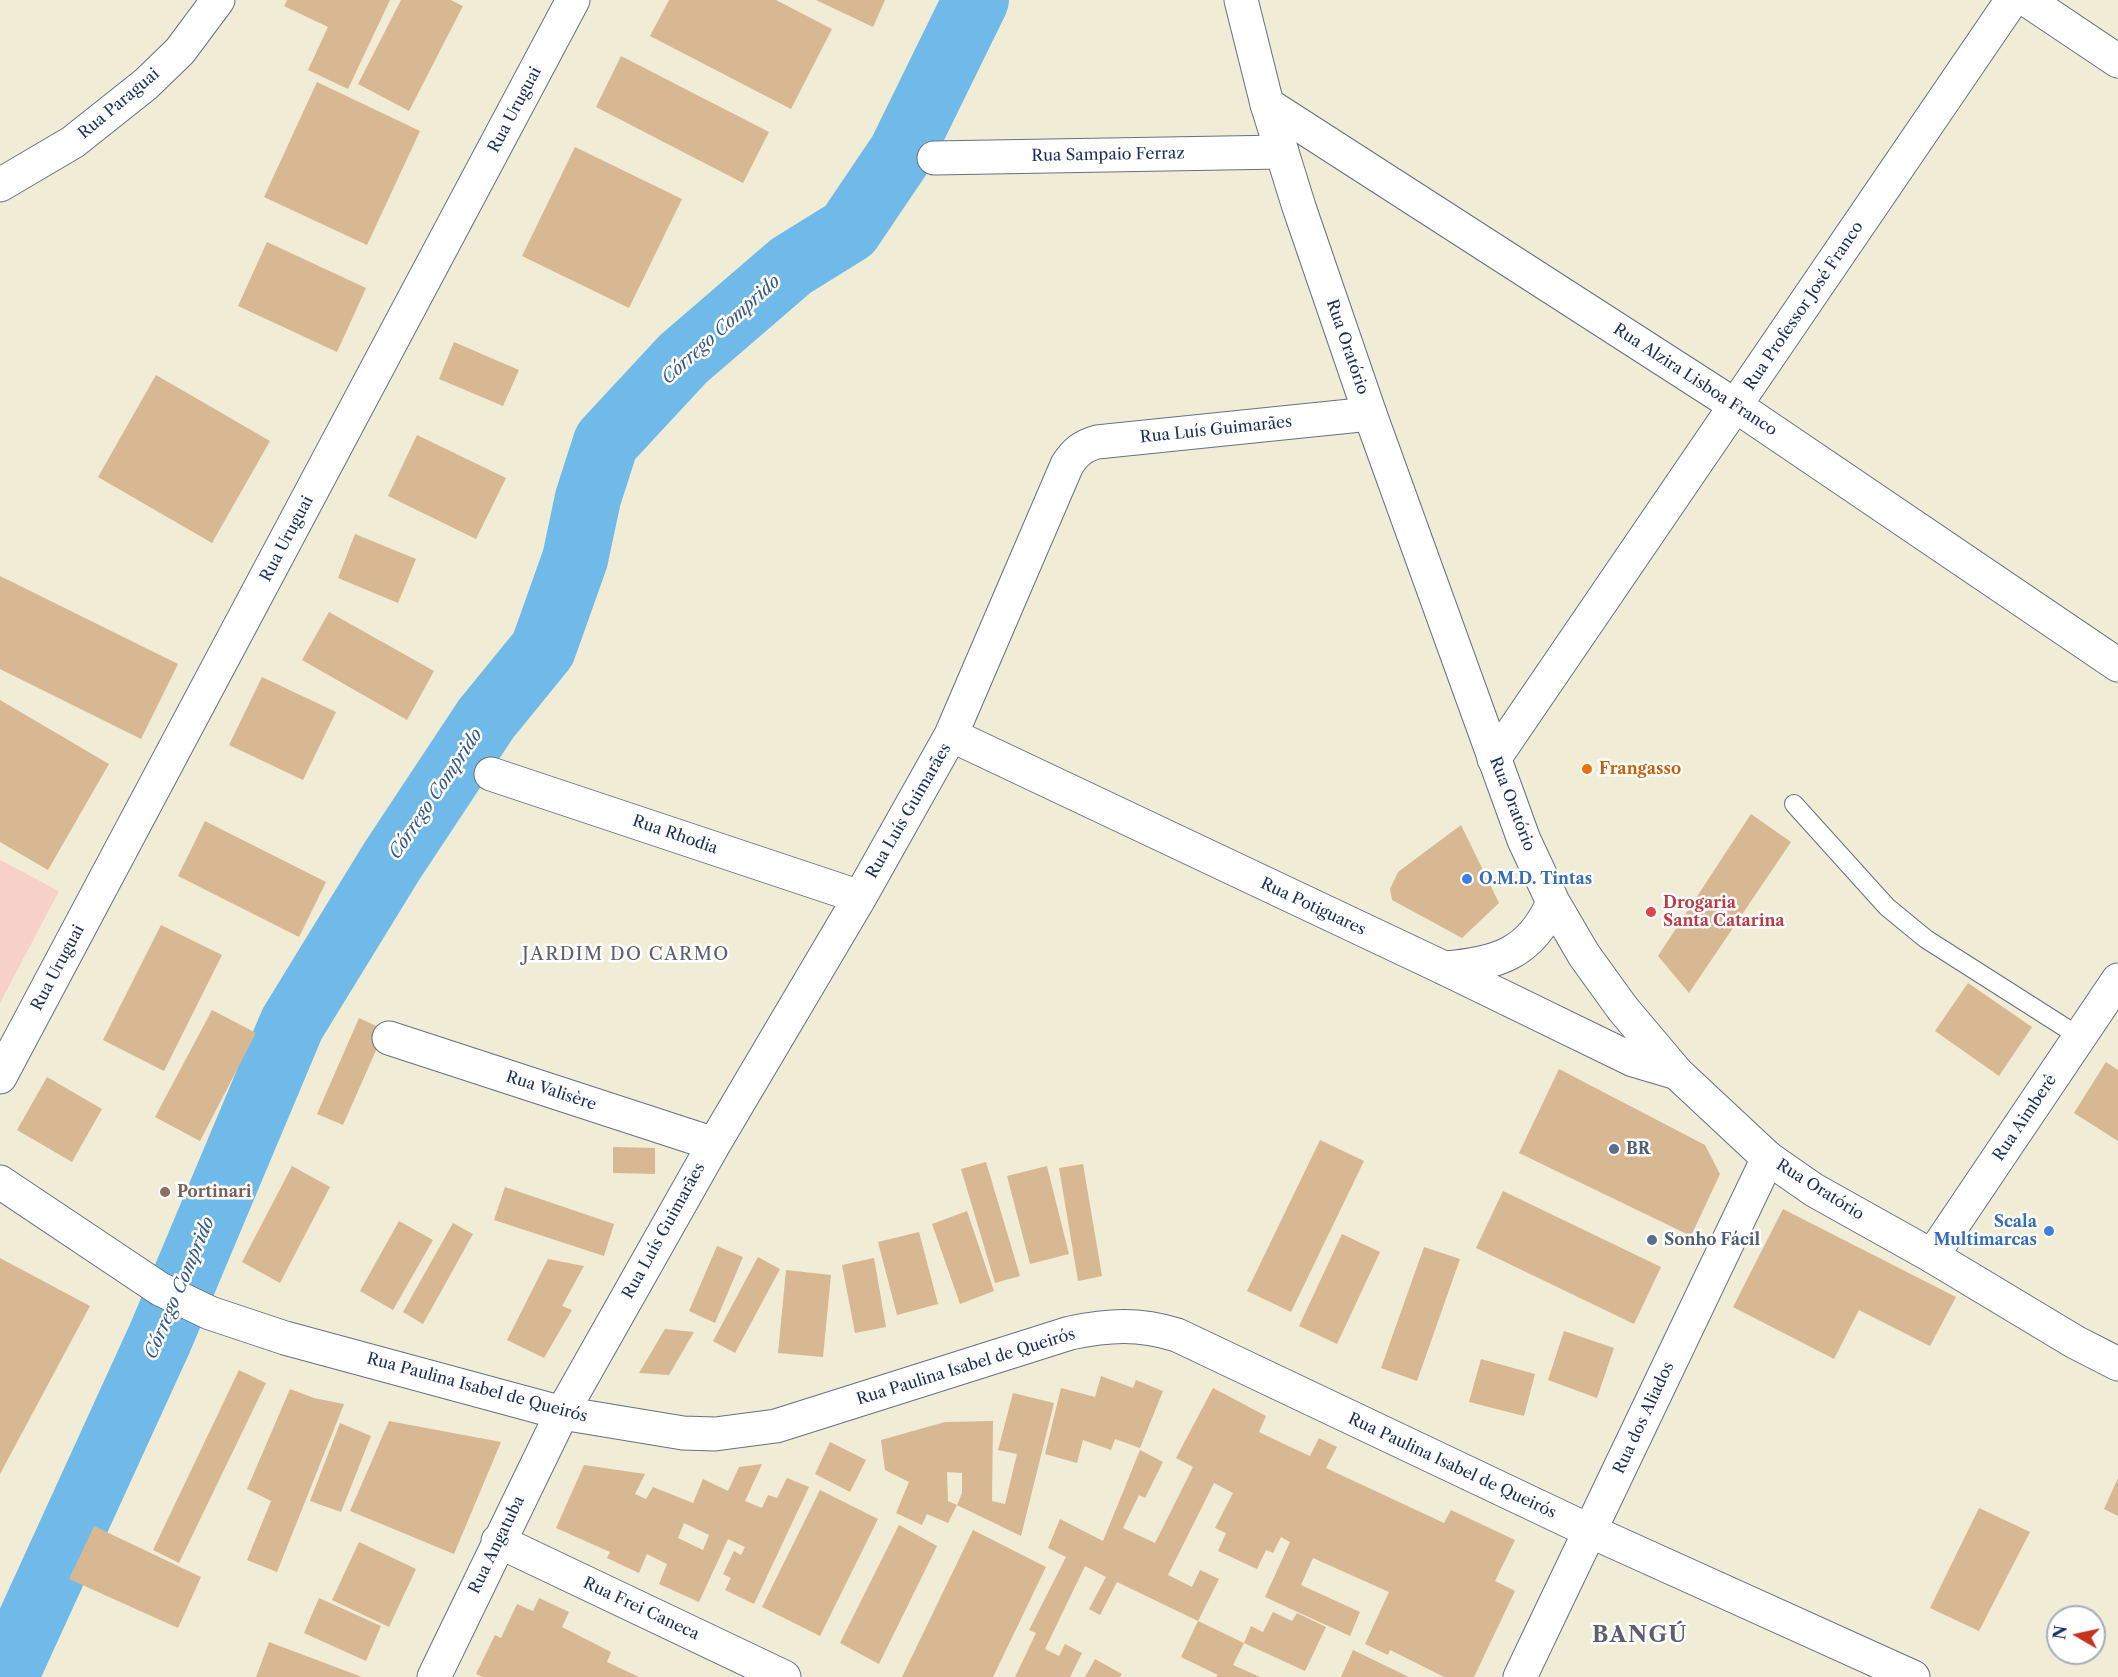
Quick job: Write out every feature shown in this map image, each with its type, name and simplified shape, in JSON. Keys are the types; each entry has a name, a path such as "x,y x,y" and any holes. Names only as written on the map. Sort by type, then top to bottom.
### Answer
{"street":[{"name":"Rua Paraguai","path":"0,185 73,142 146,84 180,51 218,0"},
{"name":"Rua Oratório","path":"1240,0 1282,152 1370,414 1494,759 1524,840 1553,902 1584,955 1623,1009 1677,1073 1768,1158 1814,1190 1932,1256 2075,1342 2118,1364"},
{"name":"Rua Professor José Franco","path":"1494,759 2012,0"},
{"path":"2027,0 2118,61"},
{"name":"Rua Uruguai","path":"0,1077 561,4"},
{"name":"Rua Alzira Lisboa Franco","path":"1267,104 1736,406 2118,665"},
{"name":"Rua Sampaio Ferraz","path":"933,158 1282,152"},
{"name":"Rua Luís Guimarães","path":"562,1413 714,1144 860,897 951,735 1067,465 1080,449 1098,442 1370,414"},
{"name":"Rua Potiguares","path":"951,735 1633,1060 1677,1073"},
{"name":"Rua Rhodia","path":"491,774 860,897"},
{"path":"1444,968 1473,966 1503,958 1536,931 1547,916 1553,902"},
{"name":"Rua Aimberê","path":"1932,1256 2118,980"},
{"name":"Rua Valisère","path":"389,1038 714,1144"},
{"name":"Rua dos Aliados","path":"1520,1677 1768,1158"},
{"name":"Rua Paulina Isabel de Queirós","path":"0,1182 160,1289 210,1313 285,1338 562,1413 683,1433 715,1434 777,1426 1070,1333 1101,1326 1154,1328 1177,1335 1590,1531 1913,1677"},
{"name":"Rua Angatuba","path":"434,1677 562,1413"},
{"name":"Rua Frei Caneca","path":"498,1541 784,1677"}],"lane":[{"path":"1794,804 1887,907 1918,932 2080,1036"}],"shaded area":[{"path":"0,860 59,891 0,1003"}],"building":[{"path":"287,0 390,0 348,89 308,70 328,27 284,6"},
{"path":"401,0 451,0 463,6 409,111 358,84"},
{"path":"669,0 776,0 832,29 791,109 650,36"},
{"path":"816,0 885,0 873,27"},
{"path":"621,56 769,132 743,183 596,107"},
{"path":"317,82 420,131 367,245 264,197"},
{"path":"575,147 682,199 629,308 522,256"},
{"path":"267,242 366,288 337,352 238,306"},
{"path":"454,342 519,370 503,406 439,379"},
{"path":"156,375 270,441 212,543 98,477"},
{"path":"417,435 506,478 476,539 388,496"},
{"path":"355,534 416,559 398,603 338,578"},
{"path":"0,576 178,664 141,739 0,669"},
{"path":"329,612 434,671 407,720 302,660"},
{"path":"262,677 336,712 303,780 229,745"},
{"path":"0,700 109,764 48,870 0,842"},
{"path":"1751,814 1791,842 1689,993 1658,956"},
{"path":"205,821 326,882 299,937 178,876"},
{"path":"1461,825 1499,903 1462,938 1392,900 1390,889 1398,872"},
{"path":"161,925 222,955 164,1071 103,1040"},
{"path":"1968,983 2032,1027 1999,1076 1935,1031"},
{"path":"212,1010 256,1033 200,1141 155,1117"},
{"path":"359,1018 385,1030 343,1125 317,1114"},
{"path":"2106,1062 2118,1070 2118,1141 2074,1113"},
{"name":"BR","path":"1559,1069 1705,1145 1720,1174 1691,1236 1519,1153"},
{"path":"47,1077 102,1109 72,1162 17,1130"},
{"path":"1320,1140 1364,1161 1291,1312 1247,1291"},
{"path":"613,1147 655,1148 655,1174 613,1173"},
{"path":"986,1162 1020,1276 995,1283 961,1169"},
{"path":"1083,1164 1102,1276 1078,1281 1059,1168"},
{"path":"292,1166 330,1187 280,1283 242,1262"},
{"path":"1047,1166 1069,1254 1030,1264 1007,1176"},
{"path":"505,1187 614,1224 604,1256 494,1220"},
{"path":"1503,1191 1661,1267 1634,1324 1476,1248"},
{"path":"1783,1209 1956,1297 1930,1346 1859,1310 1834,1359 1733,1307"},
{"path":"967,1211 994,1291 960,1304 932,1224"},
{"path":"399,1221 433,1240 393,1310 360,1291"},
{"path":"453,1223 473,1234 423,1324 403,1312"},
{"path":"919,1232 938,1304 897,1315 878,1242"},
{"path":"1342,1234 1380,1252 1337,1344 1299,1326"},
{"path":"717,1246 743,1257 715,1323 689,1311"},
{"path":"1424,1247 1460,1259 1417,1381 1381,1368"},
{"path":"758,1257 780,1269 735,1353 713,1341"},
{"path":"0,1258 90,1306 0,1474"},
{"path":"874,1258 886,1327 855,1333 842,1265"},
{"path":"548,1259 584,1266 562,1306 572,1310 544,1358 507,1340"},
{"path":"786,1270 831,1275 823,1357 778,1353"},
{"path":"665,1329 694,1332 669,1375 639,1373"},
{"path":"1564,1331 1614,1348 1597,1398 1548,1380"},
{"path":"1481,1359 1535,1374 1524,1416 1469,1402"},
{"path":"239,1370 266,1383 179,1563 153,1550"},
{"path":"1101,1376 1133,1388 1136,1380 1163,1391 1140,1448 1115,1439 1111,1450 1083,1440 1077,1463 1045,1454 1061,1388 1095,1397"},
{"path":"1213,1388 1266,1416 1259,1432 1286,1445 1310,1456 1319,1438 1337,1447 1326,1468 1444,1523 1451,1510 1515,1540 1495,1581 1515,1591 1474,1677 1444,1677 1390,1650 1388,1655 1365,1644 1389,1592 1313,1558 1301,1585 1360,1612 1350,1636 1265,1597 1290,1542 1281,1537 1273,1553 1266,1550 1257,1569 1218,1551 1226,1533 1215,1528 1233,1493 1214,1483 1168,1575 1192,1587 1200,1570 1219,1579 1198,1621 1117,1582 1100,1615 1089,1609 1106,1577 1085,1566 1045,1649 1059,1656 1065,1644 1082,1653 1070,1677 1015,1677 1036,1633 1029,1630 1066,1557 1048,1548 1060,1519 1103,1541 1140,1450 1163,1462 1145,1498 1139,1495 1123,1528 1155,1543 1193,1467 1176,1458"},
{"path":"290,1389 314,1398 344,1404 277,1572 247,1560 271,1501 247,1489"},
{"path":"1013,1393 1054,1403 1021,1536 957,1505 948,1523 927,1514 922,1525 896,1513 909,1482 885,1470 881,1440 945,1422 993,1421 992,1501 1005,1504 1017,1454 998,1450","holes":["947,1472 962,1473 962,1493 957,1505 948,1501"]},
{"path":"389,1421 501,1442 454,1554 350,1511"},
{"path":"340,1423 371,1436 341,1512 310,1501"},
{"path":"830,1442 866,1460 850,1492 815,1474"},
{"path":"762,1464 745,1501 762,1508 768,1495 777,1498 787,1478 809,1487 754,1604 725,1590 731,1578 723,1574 734,1551 741,1555 745,1547 728,1539 699,1602 659,1584 667,1564 647,1554 639,1573 607,1558 610,1552 556,1528 584,1465 645,1474 635,1494 646,1499 653,1487 693,1503 703,1479 728,1491 739,1467","holes":["684,1523 709,1535 703,1550 678,1538"]},
{"path":"2118,1478 2118,1516 2104,1509"},
{"path":"820,1490 878,1519 820,1636 762,1607"},
{"path":"1979,1508 2030,1532 1979,1631 1930,1608"},
{"path":"899,1525 937,1546 879,1664 840,1643"},
{"path":"94,1526 201,1577 178,1628 69,1579"},
{"path":"973,1530 1046,1567 993,1677 902,1677"},
{"path":"359,1542 416,1569 389,1627 332,1600"},
{"path":"319,1598 381,1626 366,1661 304,1633"},
{"path":"539,1598 569,1612 562,1627 611,1652 607,1662 639,1677 483,1677 476,1674 495,1635 501,1638 517,1604 533,1611"},
{"path":"1273,1612 1292,1621 1297,1613 1326,1627 1305,1671 1244,1643 1251,1626 1263,1632"},
{"path":"1198,1621 1244,1643 1233,1665 1260,1677 1216,1677 1218,1675 1181,1657"},
{"path":"269,1642 362,1677 256,1677"},
{"path":"1353,1650 1409,1677 1341,1677"},
{"path":"1095,1659 1122,1674 1120,1677 1085,1677"}],"waterway":[{"name":"Córrego Comprido","path":"5,1677 160,1338 292,1024 392,861 486,719 543,649 575,559 588,498 606,442 683,359 791,266 849,230 901,153 976,0"}],"place":[{"name":"Frangasso","path":"1587,769"},
{"name":"O.M.D. Tintas","path":"1467,879"},
{"name":"Drogaria Santa Catarina","path":"1651,912"},
{"name":"BR","path":"1614,1149"},
{"name":"Portinari","path":"165,1192"},
{"name":"Scala Multimarcas","path":"2049,1231"},
{"name":"Sonho Fácil","path":"1652,1240"}],"district":[{"name":"JARDIM DO CARMO","path":"626,955"},
{"name":"BANGÚ","path":"1640,1636"}]}
